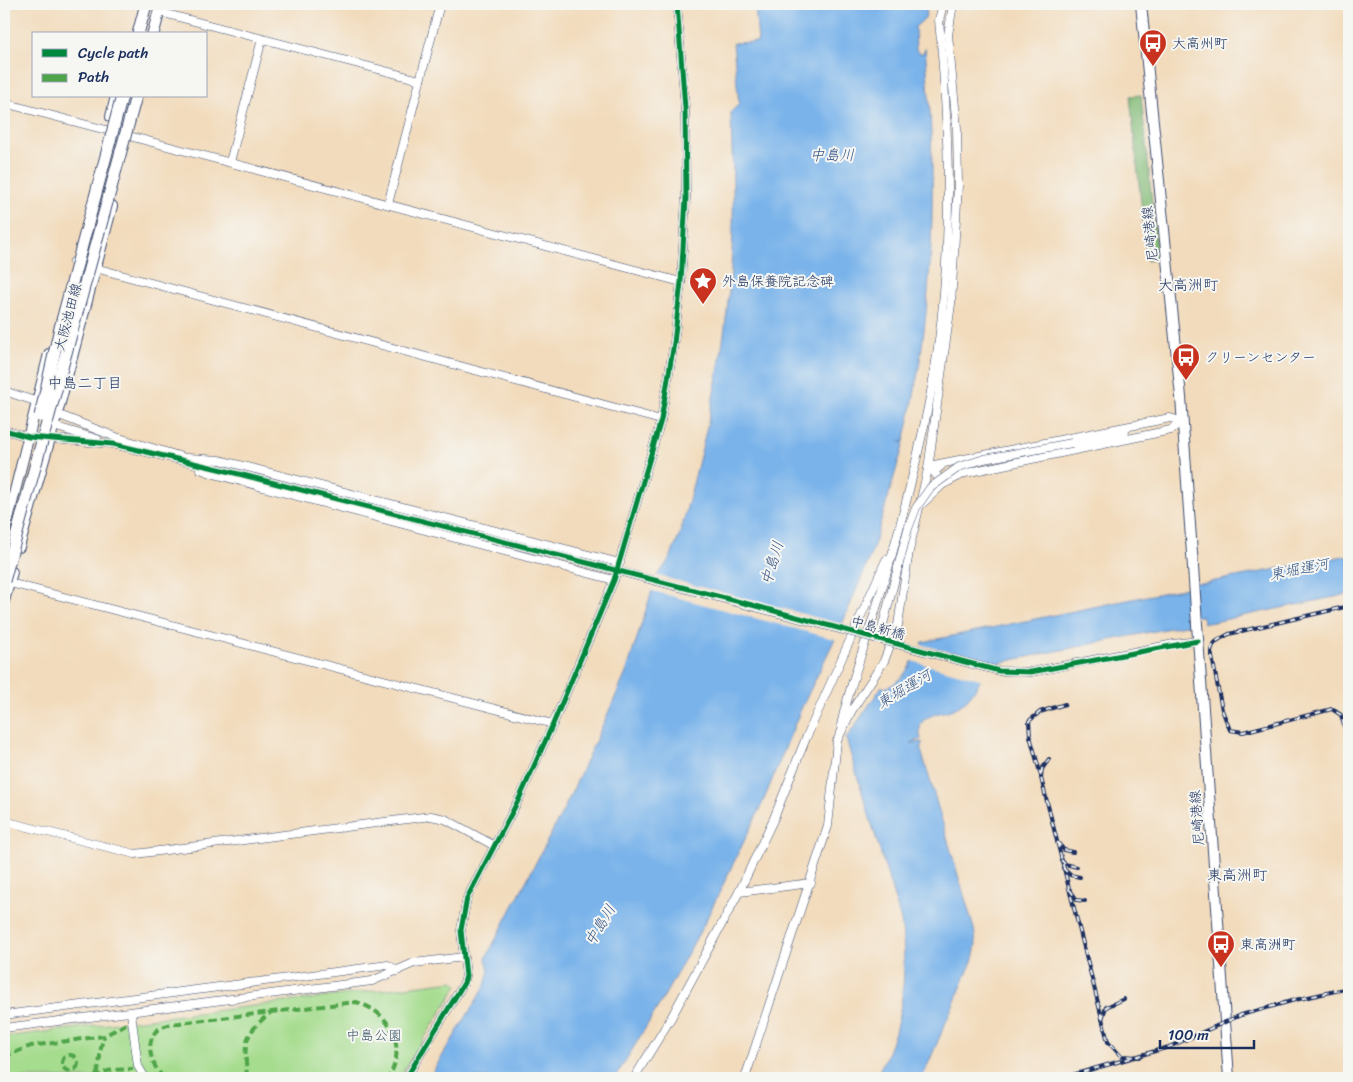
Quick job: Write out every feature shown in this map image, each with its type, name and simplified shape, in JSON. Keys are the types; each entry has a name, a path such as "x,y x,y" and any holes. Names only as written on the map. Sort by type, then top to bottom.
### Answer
{"highway":[{"path":"139,32 146,4"},
{"path":"147,32 154,4"},
{"path":"154,32 163,7"},
{"path":"4,556 39,421 60,328 122,98"},
{"path":"40,387 57,360 63,340 116,141 123,98"},
{"path":"125,135 130,98"},
{"path":"5,582 135,98"}],"main road":[{"path":"133,32 140,4"},
{"name":"尼崎港線","path":"1141,4 1181,396 1181,420 1197,616 1229,1078"},
{"path":"157,32 163,7"},
{"name":"大阪池田線","path":"4,535 40,387 115,98"},
{"name":"大阪池田線","path":"4,601 5,582 54,426 95,268 125,135 140,98"}],"street":[{"path":"388,204 440,4"},
{"path":"406,1078 460,992 466,976 460,930 464,910 553,724 614,580 661,420 674,343 681,282 686,189 685,108 677,4"},
{"path":"745,1078 811,883 830,819 837,741 844,709 899,531 931,391 944,291 949,164 946,96 939,20 943,4"},
{"path":"837,741 852,710 884,661 898,626 908,551 928,469 951,304 958,185 957,128 948,35 953,4"},
{"path":"163,7 262,39 420,80"},
{"path":"230,162 262,39"},
{"path":"4,103 681,282"},
{"path":"72,262 661,420"},
{"path":"4,391 37,400 57,414 187,460 214,474 614,580"},
{"path":"37,400 41,416 54,426 113,444 187,460 220,460 620,563"},
{"path":"928,469 952,461 1170,418 1181,420"},
{"path":"952,461 938,467 934,472 940,480 952,479 998,465 1171,430 1181,420"},
{"path":"879,640 908,529 916,508 930,488 944,477 968,465 1181,420"},
{"path":"4,430 29,437 113,444"},
{"name":"中島新橋","path":"187,460 998,671 1031,672 1198,641"},
{"path":"918,512 928,497 952,479"},
{"path":"634,1078 671,1018 739,892 774,818 806,738 899,531"},
{"path":"5,582 553,724"},
{"path":"4,821 128,854 431,816 445,819 495,846"},
{"path":"739,892 811,883"},
{"path":"4,1028 372,982 414,963 464,957"},
{"path":"4,1015 388,965 398,971"},
{"path":"131,1013 138,1066 145,1078"}],"green space":[{"path":"1141,95 1158,259 1147,261 1130,96"},
{"name":"中島公園","path":"454,981 458,985 399,1078 153,1078 148,1075 130,1078 4,1078 4,1037"}],"water":[{"name":"中島川","path":"755,4 928,4 925,18 915,27 916,49 919,53 923,53 925,48 932,147 931,246 928,296 914,394 904,442 899,441 904,443 872,552 843,622 801,709 763,802 705,922 661,1002 615,1078 429,1078 485,986 489,970 486,958 565,807 605,720 626,673 657,575 670,557 683,522 712,401 727,312 733,217 731,112 739,104 733,43 758,42"},
{"name":"東堀運河","path":"1349,555 1349,594 1208,623 1203,623 1202,616 1191,616 1188,626 1185,625 990,665 974,691 962,704 926,718 920,729 921,739 911,743 922,742 921,750 974,929 976,945 973,959 922,1078 875,1078 885,1060 898,1021 902,1001 903,940 901,920 846,739 882,686 884,688 892,685 903,676 923,642 1186,588 1189,583 1205,583"}],"pier":[{"path":"655,575 845,625 838,640 649,590"},
{"path":"919,644 1000,665 989,668 983,680 908,660"}],"railway":[{"path":"1349,606 1229,634 1215,643 1211,651 1222,710 1230,730 1243,732 1332,709 1341,715 1349,743"},
{"path":"1041,776 1030,736 1029,721 1040,712 1065,704"},
{"path":"1049,759 1042,769 1041,778 1108,1042 1121,1056 1139,1057"},
{"path":"1057,842 1064,850 1073,852"},
{"path":"1061,860 1065,864 1077,867"},
{"path":"1063,868 1070,875 1080,877"},
{"path":"1070,890 1077,900 1085,901"},
{"path":"1062,1078 1169,1047 1241,1015 1349,988"},
{"path":"1102,1019 1106,1007 1124,999"}],"marked path":[{"path":"164,1078 157,1069 150,1051 151,1039 155,1032 164,1026 356,1002 379,1014 393,1032 396,1054 394,1066 388,1078"},
{"path":"247,1078 246,1048 249,1035 270,1013"},
{"path":"4,1057 31,1046 104,1036 126,1024"},
{"path":"97,1074 104,1036"},
{"path":"70,1055 76,1057 78,1063 76,1069 70,1071 64,1069 62,1063 64,1057 70,1055"},
{"path":"95,1078 97,1074 112,1070 133,1069"},
{"path":"4,1078 11,1078"}],"cycle path":[{"path":"406,1078 464,983 466,976 461,930 467,898 520,797 614,580 661,420 674,343 681,282 686,198 685,108 677,4"},
{"path":"4,430 29,437 113,444 223,470 752,605 999,671 1031,672 1198,641"}],"place":[{"name":"大高州町","path":"1153,67"},
{"name":"外島保養院記念碑","path":"703,305"},
{"name":"クリーンセンター","path":"1186,381"},
{"name":"東高洲町","path":"1221,968"}],"district":[{"name":"大高洲町","path":"1188,285"},
{"name":"中島二丁目","path":"85,383"},
{"name":"東高洲町","path":"1237,875"}]}
